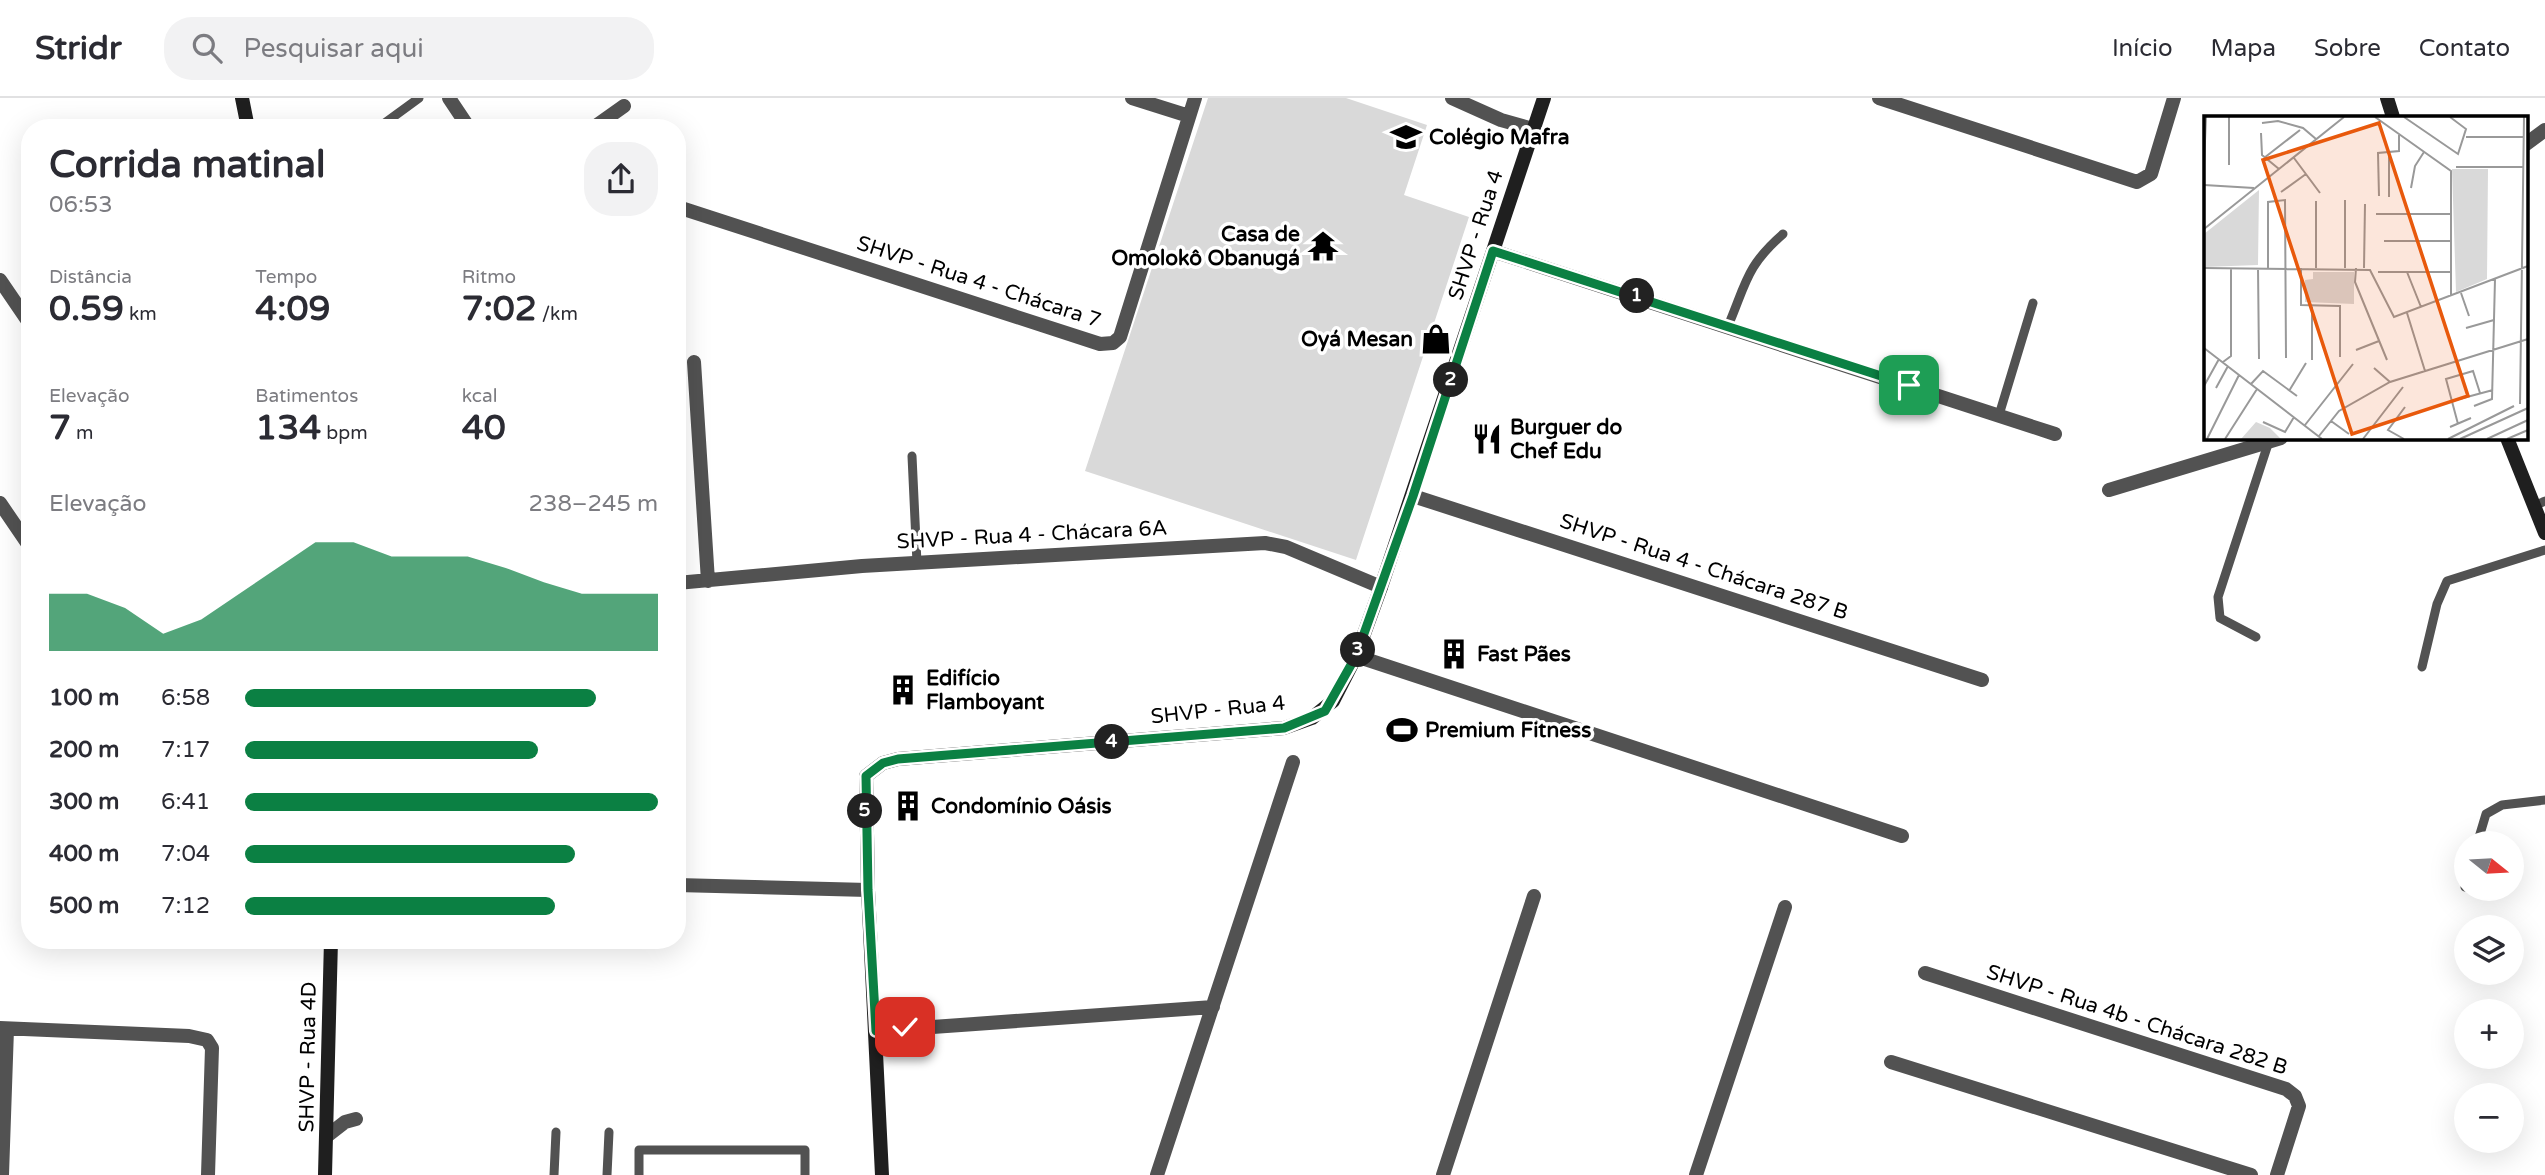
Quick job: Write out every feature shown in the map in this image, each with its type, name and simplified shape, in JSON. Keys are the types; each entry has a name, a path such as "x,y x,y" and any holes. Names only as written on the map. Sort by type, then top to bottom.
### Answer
{"street":[{"path":"242,98 246,119"},
{"path":"449,98 463,119"},
{"path":"1132,98 1189,116"},
{"name":"SHVP - Rua 4 - Chácara 7","path":"686,210 1100,344 1113,343 1120,337 1195,98"},
{"path":"1452,98 1501,120 1533,129"},
{"name":"SHVP - Rua 4","path":"882,1175 868,890 864,787 866,776 883,763 898,759 1284,728 1325,711 1356,656 1381,587 1544,98"},
{"path":"1879,98 2137,182 2151,174 2174,98"},
{"path":"2386,98 2393,116"},
{"path":"606,119 624,106"},
{"path":"2528,143 2545,130"},
{"path":"1493,251 2055,433"},
{"path":"0,280 21,311"},
{"path":"694,362 708,581"},
{"path":"2109,489 2275,439"},
{"path":"2508,439 2540,503 2545,533"},
{"name":"SHVP - Rua 4 - Chácara 287 B","path":"1413,496 1982,680"},
{"path":"0,503 21,534"},
{"name":"SHVP - Rua 4 - Chácara 6A","path":"686,582 917,563 1265,543 1286,547 1381,587"},
{"path":"1356,656 1902,836"},
{"path":"1157,1175 1293,762"},
{"path":"686,885 868,890"},
{"path":"1443,1175 1534,896"},
{"path":"1696,1175 1785,907"},
{"name":"SHVP - Rua 4D","path":"324,1175 331,949"},
{"name":"SHVP - Rua 4b - Chácara 282 B","path":"1925,973 2286,1089 2295,1096 2299,1106 2277,1175"},
{"path":"876,1031 1213,1007"},
{"path":"2,1175 4,1029 198,1036 206,1040 212,1048 208,1175"},
{"path":"1891,1062 2251,1175"},
{"path":"327,1136 345,1122 356,1119 345,1117 328,1108"}],"lane":[{"path":"390,119 419,98"},
{"path":"1728,326 1744,280 1761,253 1783,234"},
{"path":"1999,415 2033,303"},
{"path":"2256,637 2220,618 2218,597 2275,439"},
{"path":"912,456 917,563"},
{"path":"2422,667 2437,604 2447,581 2545,550"},
{"path":"2481,831 2486,814 2502,804 2545,800"},
{"path":"554,1175 555,1132"},
{"path":"607,1175 609,1132"},
{"path":"639,1175 639,1150 805,1150 805,1175"}],"shaded area":[{"path":"1208,98 1346,98 1427,125 1404,195 1469,217 1356,560 1085,471"}],"place":[{"name":"Colégio Mafra","path":"1406,137"},
{"name":"Casa de Omolokô Obanugá","path":"1323,246"},
{"name":"Oyá Mesan","path":"1436,339"},
{"name":"Burguer do Chef Edu","path":"1487,439"},
{"name":"Fast Pães","path":"1454,654"},
{"name":"Edifício Flamboyant","path":"903,690"},
{"name":"Premium Fitness","path":"1402,730"},
{"name":"Condomínio Oásis","path":"908,806"}],"route":[{"path":"905,1027 876,1031 868,890 864,787 866,776 883,763 898,759 1284,728 1325,711 1356,656 1413,496 1493,251 1909,385"}]}
